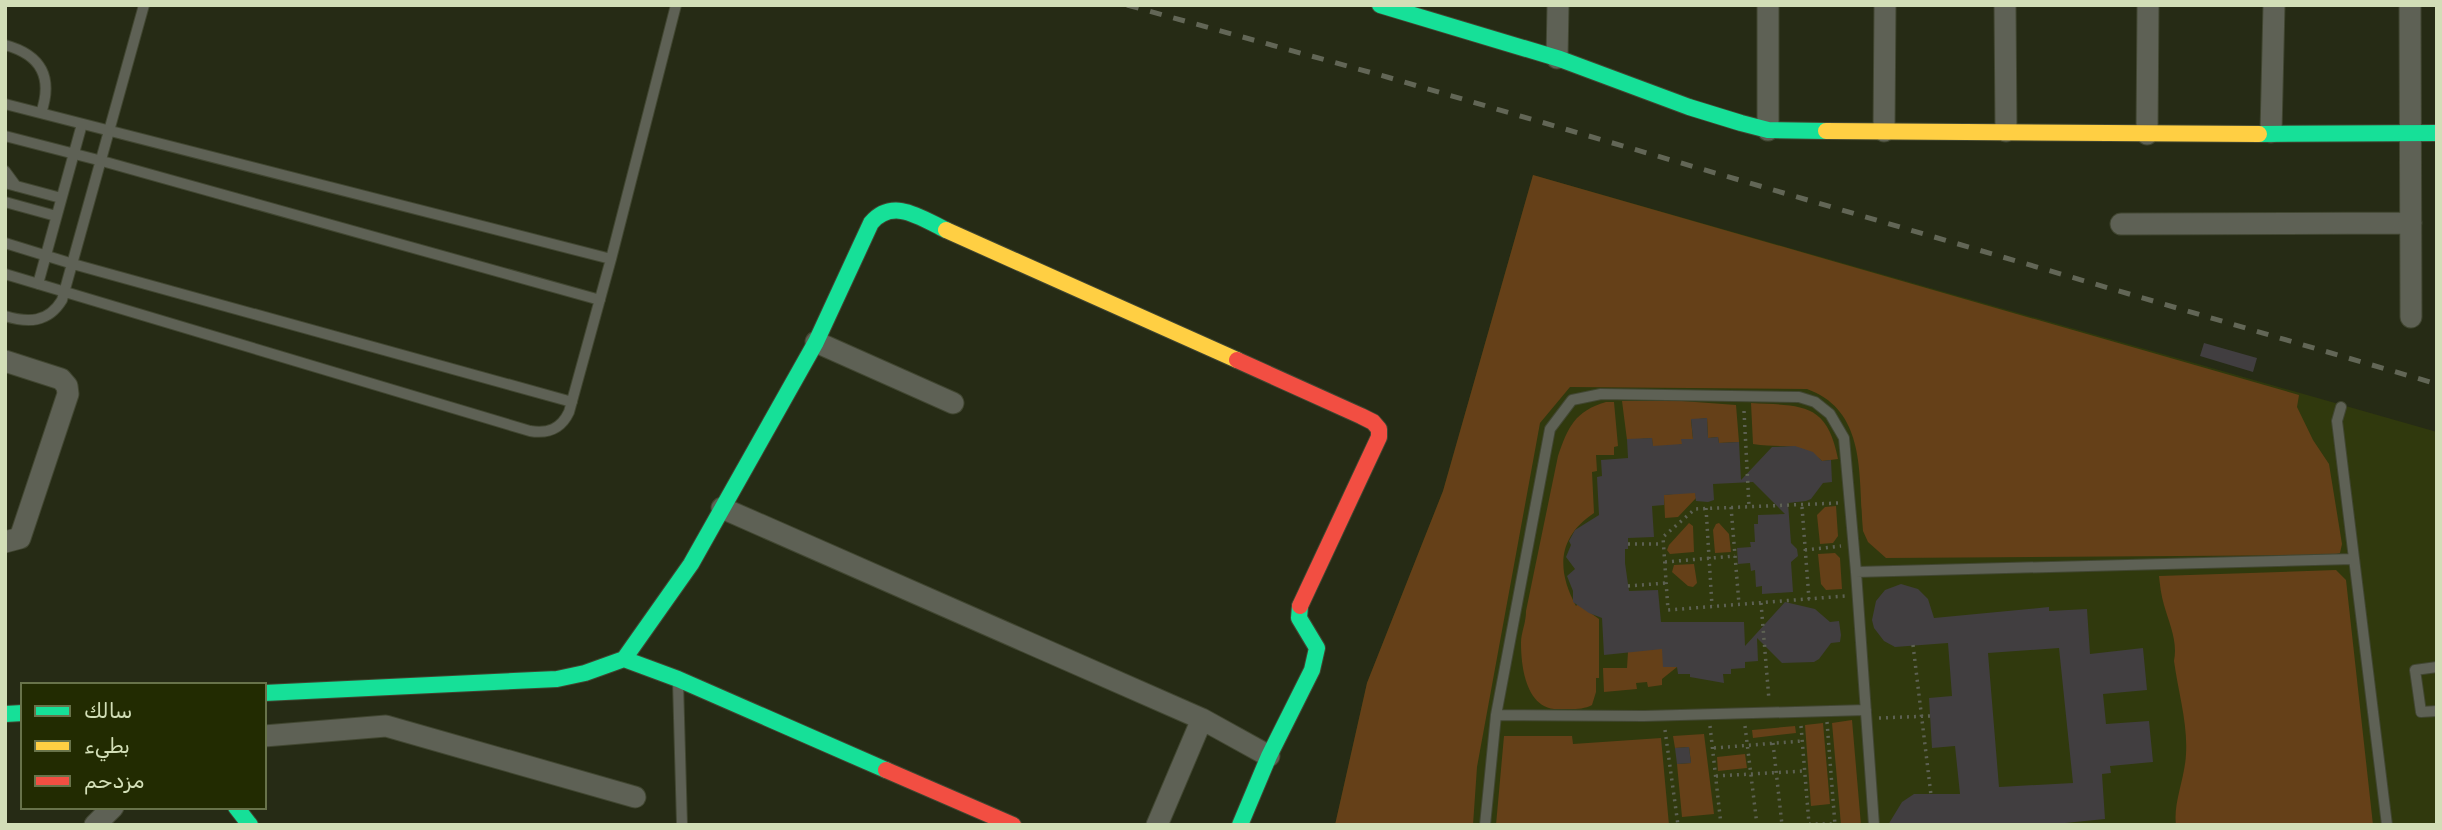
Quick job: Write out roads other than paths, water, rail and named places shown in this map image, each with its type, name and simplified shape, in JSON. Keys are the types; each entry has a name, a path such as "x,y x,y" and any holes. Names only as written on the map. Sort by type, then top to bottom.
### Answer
{"street":[{"path":"1380,5 1438,15 1727,121 1768,130 2147,134 2437,133"},
{"path":"1557,58 1558,5"},
{"path":"1768,5 1768,130"},
{"path":"1884,131 1885,5"},
{"path":"2005,5 2006,131"},
{"path":"2147,134 2148,5"},
{"path":"2271,132 2274,5"},
{"path":"2410,5 2411,317"},
{"path":"266,693 556,679 586,673 624,659 691,564 817,342 870,223 879,212 889,208 909,213 1099,297 1373,422 1379,429 1379,437 1299,607 1299,618 1317,648 1312,670 1269,756 1240,825"},
{"path":"2122,224 2411,223"},
{"path":"817,342 953,403"},
{"path":"5,361 61,379 67,386 68,394 20,538 5,542"},
{"path":"722,508 1202,719 1269,756"},
{"path":"624,659 678,679 1013,825"},
{"path":"1157,825 1202,719"},
{"path":"266,736 386,726 635,797"},
{"path":"84,809 93,825 111,809"},
{"path":"238,809 250,825"}],"lane":[{"path":"5,316 29,321 45,318 58,307 65,293 144,5"},
{"path":"5,274 540,433 555,429 566,419 572,402 676,5"},
{"path":"5,45 21,50 40,66 47,89 41,113"},
{"path":"5,104 611,258"},
{"path":"38,284 82,124"},
{"path":"5,136 600,299"},
{"path":"5,171 11,185 61,198"},
{"path":"5,202 56,216"},
{"path":"5,243 572,402"},
{"path":"1485,825 1496,715 1550,429 1572,401 1601,394 1799,397 1815,401 1830,414 1844,438 1874,825"},
{"path":"2341,407 2337,421 2387,825"},
{"path":"1856,572 2353,559"},
{"path":"2437,667 2415,670 2421,712 2437,711"},
{"path":"678,679 681,825"},
{"path":"1496,715 1663,716 1827,711 1866,714"}],"railway":[{"path":"1127,5 1387,77 2437,384"}]}
